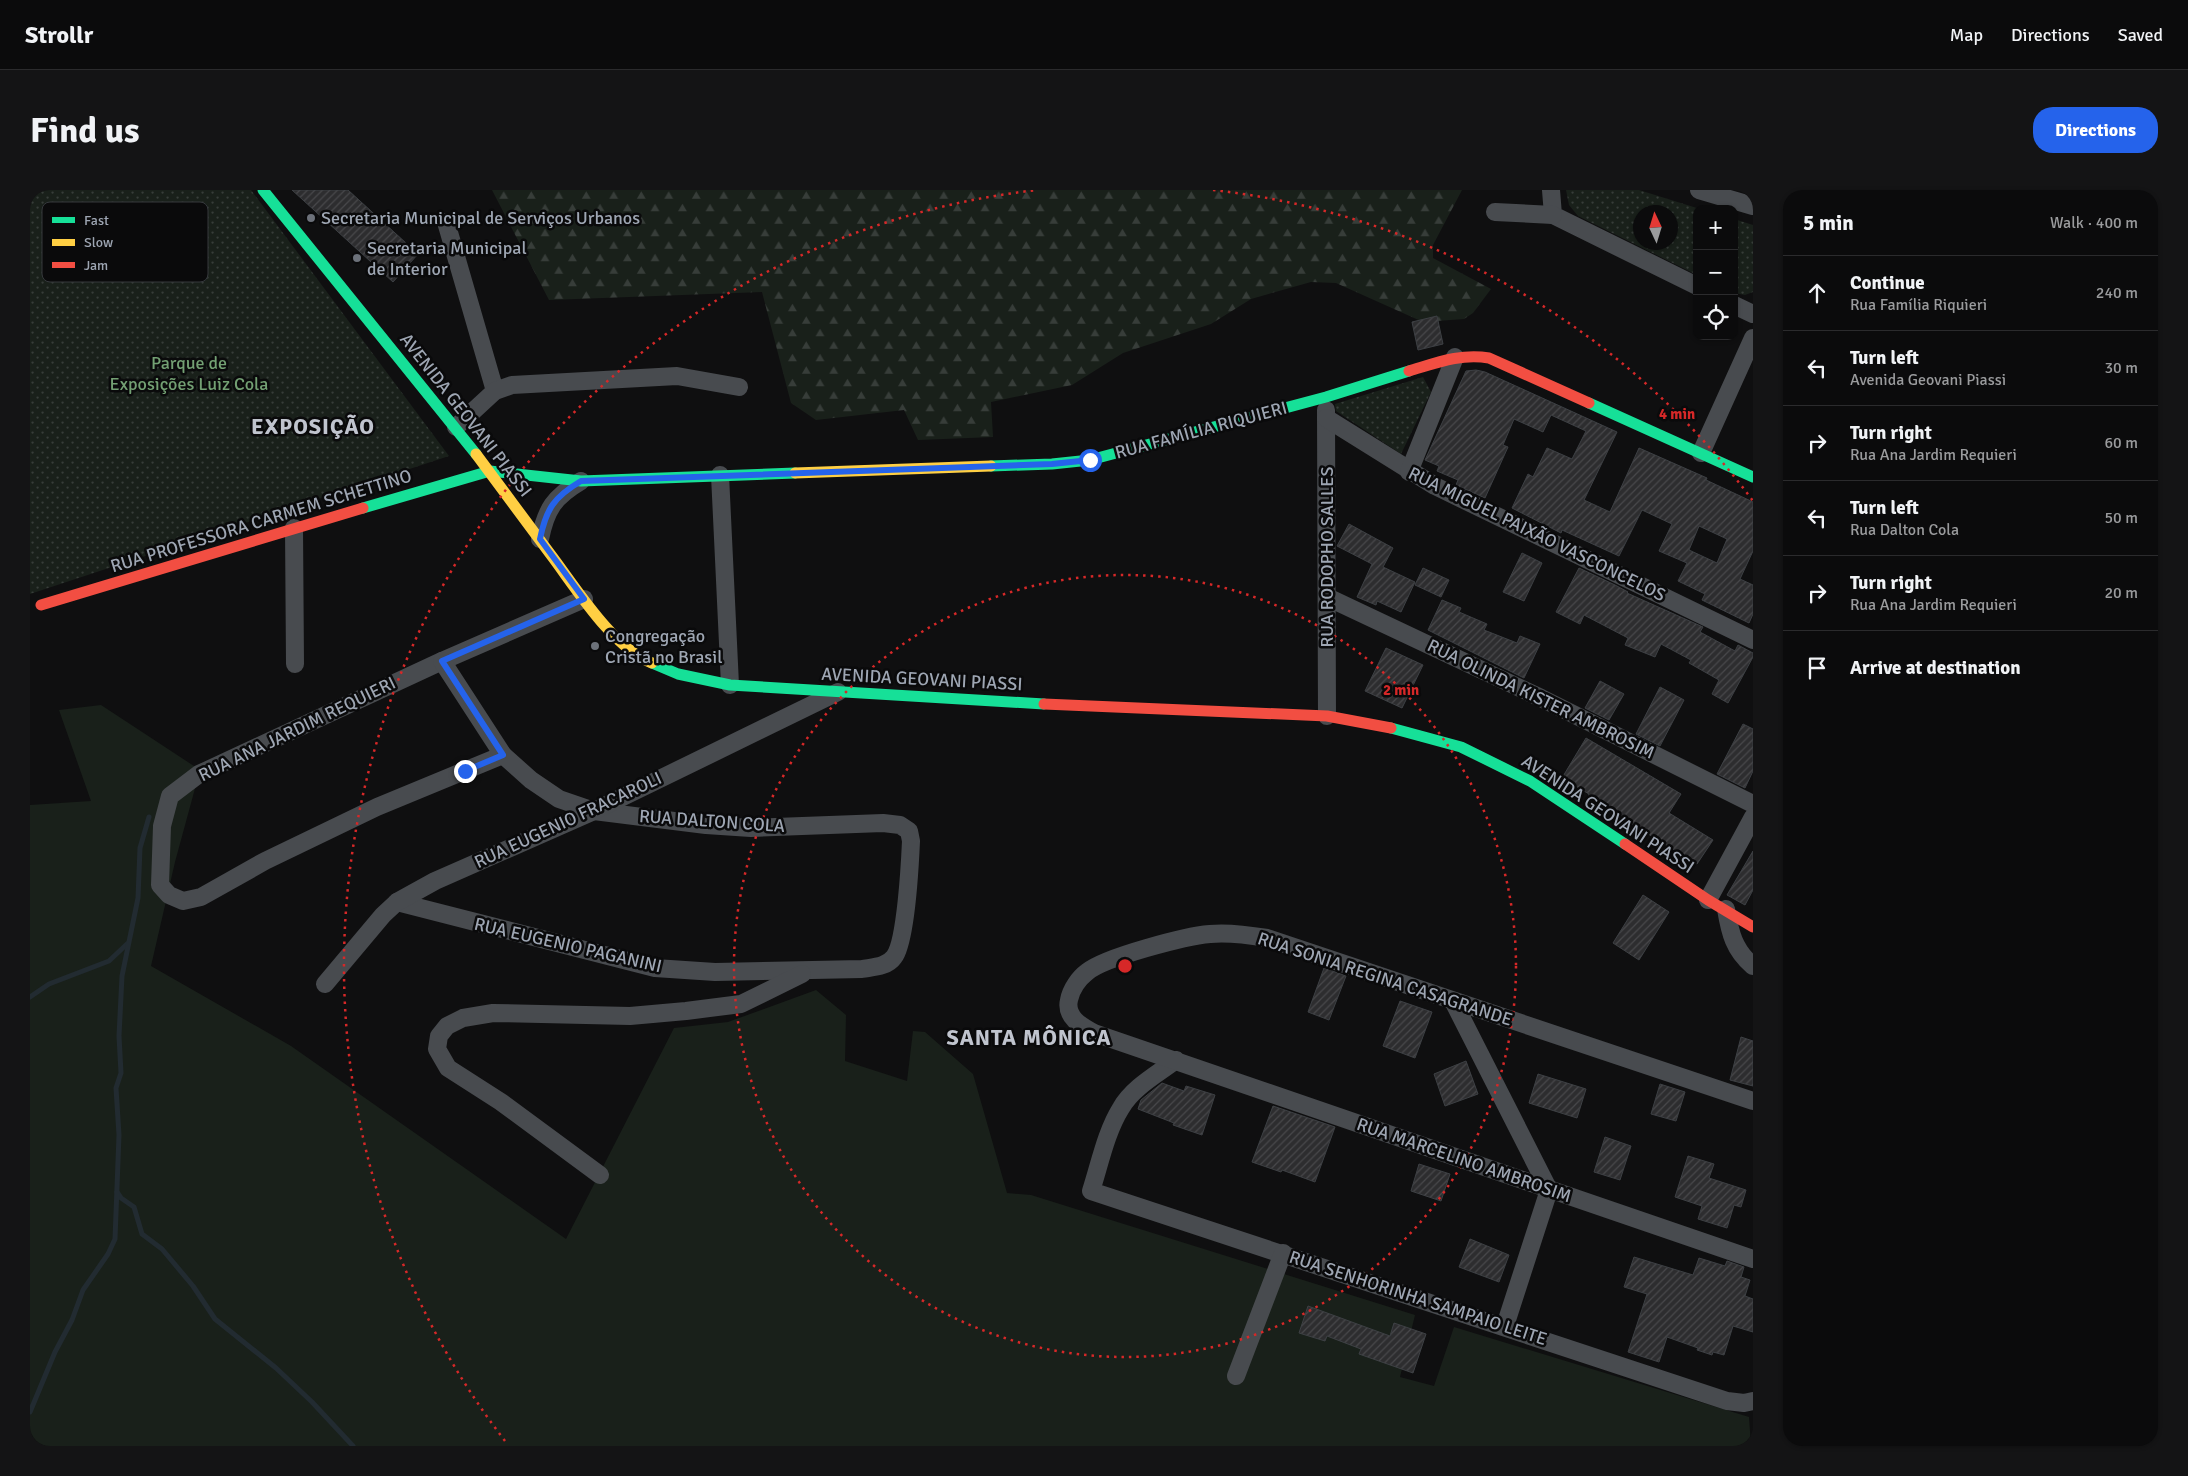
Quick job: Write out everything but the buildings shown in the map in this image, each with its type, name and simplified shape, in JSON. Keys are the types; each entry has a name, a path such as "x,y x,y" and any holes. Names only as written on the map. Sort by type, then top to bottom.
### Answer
{"main road":[{"name":"AVENIDA GEOVANI PIASSI","path":"263,190 456,427 584,599 617,639 641,659 678,674 730,685 1042,704 1327,716 1371,723 1461,747 1530,781 1708,900 1753,927"},
{"name":"RUA FAMÍLIA RIQUIERI","path":"490,472 581,481 1052,464 1090,460 1326,397 1455,357 1477,356 1489,358 1753,477"},
{"name":"RUA PROFESSORA CARMEM SCHETTINO","path":"41,605 294,528 490,472"}],"street":[{"path":"1551,190 1553,215"},
{"path":"1699,190 1753,206"},
{"path":"1495,212 1553,215 1693,284"},
{"path":"446,222 495,391"},
{"path":"1738,307 1753,314"},
{"path":"1701,453 1753,338"},
{"path":"1409,472 1455,357"},
{"path":"456,427 495,391 512,385 677,376 739,387"},
{"name":"RUA RODOPHO SALLES","path":"1326,397 1327,716"},
{"name":"RUA MIGUEL PAIXÃO VASCONCELOS","path":"1326,418 1409,472 1443,491 1753,640"},
{"path":"720,475 730,685"},
{"path":"540,539 543,523 553,502 569,488 581,481"},
{"path":"294,528 295,664"},
{"name":"RUA OLINDA KISTER AMBROSIM","path":"1327,597 1541,698 1753,804"},
{"name":"RUA ANA JARDIM REQUIERI","path":"503,755 377,807 265,861 201,897 183,901 169,895 160,885 162,826 170,796 199,774 442,661 584,599"},
{"name":"RUA DALTON COLA","path":"442,661 503,755 531,780 559,799 594,811 706,825 751,828 900,825"},
{"name":"RUA EUGENIO FRACAROLI","path":"325,984 383,914 397,902 434,881 594,811 838,692"},
{"path":"1708,900 1753,817"},
{"name":"RUA EUGENIO PAGANINI","path":"397,902 655,968 715,972 807,971 862,968 885,964 895,956 901,936 912,841 910,831 900,825"},
{"path":"1726,910 1731,939 1746,960 1753,966"},
{"name":"RUA SONIA REGINA CASAGRANDE","path":"1176,1060 1094,1033 1080,1026 1068,1008 1069,998 1075,984 1087,971 1104,962 1143,950 1187,938 1211,934 1240,934 1267,938 1753,1101"},
{"path":"600,1174 501,1102 448,1068 437,1050 439,1036 447,1026 463,1018 493,1013 630,1016 741,1004 807,971"},
{"path":"1453,1001 1549,1190 1505,1326"},
{"name":"RUA MARCELINO AMBROSIM","path":"1176,1060 1753,1259"},
{"name":"RUA SENHORINHA SAMPAIO LEITE","path":"1176,1060 1139,1087 1122,1107 1109,1135 1091,1191 1505,1326 1727,1401 1749,1402"},
{"path":"1236,1376 1283,1253"}],"green space":[{"name":"Parque de Exposições Luiz Cola","path":"30,190 251,190 449,456 30,594"},
{"path":"492,190 1462,190 1433,245 1433,258 1491,289 1473,313 1464,319 1423,322 1336,283 1311,282 1251,299 1211,324 1123,353 1072,385 991,402 993,437 918,440 904,410 816,420 791,403 762,292 549,300"},
{"path":"1566,190 1639,190 1693,207 1693,273 1647,250 1678,250 1678,205 1633,205 1633,243 1578,216 1569,205"},
{"path":"1738,220 1753,225 1753,292 1745,295 1738,294"},
{"path":"1423,377 1431,392 1401,454 1336,411 1335,404"},
{"path":"101,705 200,770 175,862 151,966 291,1046 566,1239 674,1028 728,1022 816,990 846,1015 845,1061 907,1081 913,1031 925,1032 973,1074 1007,1193 1031,1195 1415,1315 1400,1377 1434,1386 1454,1327 1749,1417 1751,1446 30,1446 30,805 91,801 59,710"}],"waterway":[{"path":"30,1412 55,1352 72,1320 83,1290 108,1254 115,1239 119,1135 116,1088 121,1073 119,1036 122,976 138,898 140,848 149,817"},
{"path":"30,997 49,984 109,961 127,944"},
{"path":"117,1192 121,1198 134,1207 142,1234 162,1249 193,1286 215,1319 276,1368 312,1402 353,1446"}],"traffic: fast":[{"path":"263,190 476,454"},
{"path":"991,466 1052,464 1090,460 1326,397 1409,371"},
{"path":"1589,403 1753,477"},
{"path":"363,508 490,471 581,481 795,473"},
{"path":"652,663 678,674 730,685 1044,704"},
{"path":"1391,728 1461,747 1530,781 1625,844"}],"traffic: slow":[{"path":"476,454 596,616 623,644 637,655 652,663"},
{"path":"795,473 991,466"}],"traffic: jam":[{"path":"1409,371 1459,358 1489,358 1589,403"},
{"path":"41,605 363,508"},
{"path":"1044,704 1327,716 1391,728"},
{"path":"1625,844 1708,900 1753,927"}],"place":[{"name":"Secretaria Municipal de Serviços Urbanos","path":"311,218"},
{"name":"Secretaria Municipal de Interior","path":"357,258"},
{"name":"Congregação Cristã no Brasil","path":"595,646"}],"district":[{"name":"EXPOSIÇÃO","path":"313,426"},
{"name":"SANTA MÔNICA","path":"1029,1037"}],"route":[{"path":"465,771 503,755 442,661 584,599 540,539 543,523 553,502 569,488 581,481 1052,464 1090,460"}]}
